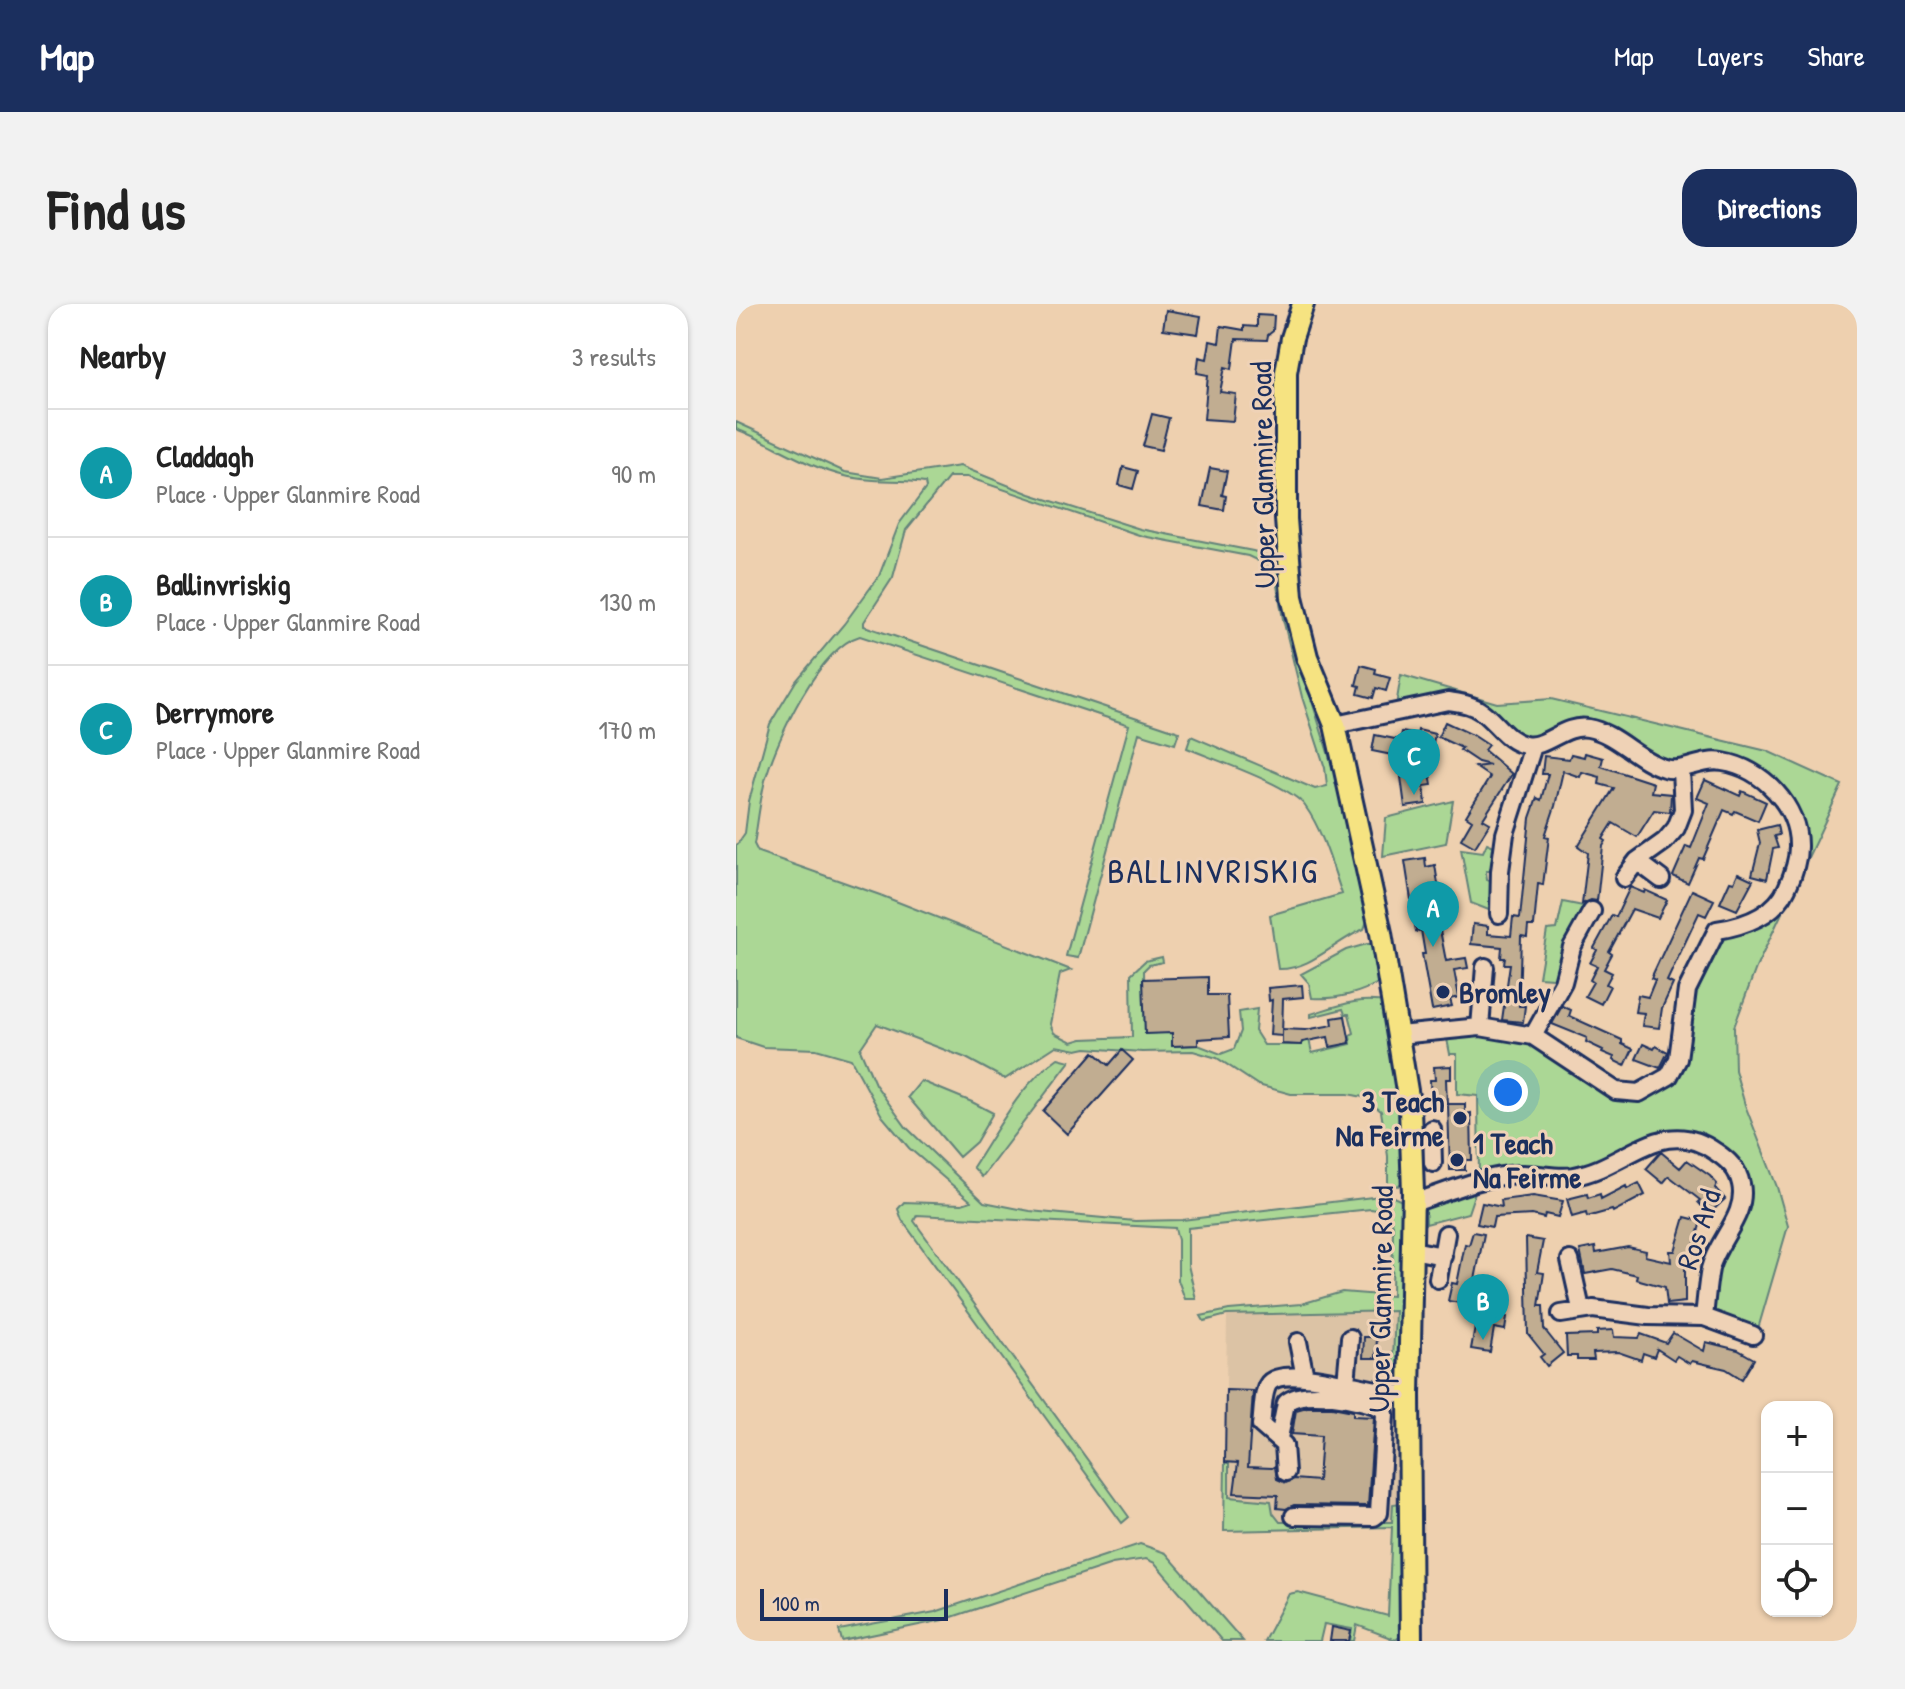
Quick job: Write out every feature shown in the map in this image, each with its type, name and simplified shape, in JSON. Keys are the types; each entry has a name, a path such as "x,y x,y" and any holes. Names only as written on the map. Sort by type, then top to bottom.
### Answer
{"main road":[{"name":"Upper Glanmire Road","path":"1303,304 1292,338 1286,372 1288,555 1297,622 1307,657 1335,725 1381,933 1408,1097 1413,1203 1409,1395 1411,1641"}],"street":[{"path":"1335,725 1448,701 1466,704 1482,712 1508,738 1521,745 1533,746 1573,728 1590,728 1666,769 1681,770 1700,762 1722,761 1740,766 1774,788 1786,804 1798,844 1795,868 1785,893 1768,911 1748,923 1717,930 1687,990 1678,1059 1669,1076 1655,1086 1639,1093 1616,1091 1533,1036 1480,1027 1399,1035"},
{"path":"1499,914 1505,834 1533,746"},
{"path":"1624,878 1637,861 1665,841 1676,828 1683,810 1681,770"},
{"path":"1637,861 1661,879"},
{"path":"1533,1036 1563,982 1572,947 1592,911"},
{"path":"1480,1027 1485,967"},
{"path":"1411,1144 1432,1137 1433,1163"},
{"name":"Ros Ard","path":"1413,1203 1489,1179 1516,1174 1577,1176 1608,1166 1650,1142 1667,1138 1699,1143 1712,1149 1735,1168 1743,1194 1740,1207 1710,1268 1704,1317"},
{"path":"1438,1279 1446,1234"},
{"path":"1412,1250 1443,1256"},
{"path":"1570,1260 1581,1309"},
{"name":"Ros Ard","path":"1561,1314 1581,1309 1648,1316 1704,1317 1753,1335"},
{"path":"1346,1383 1350,1338"},
{"path":"1298,1342 1305,1377"},
{"path":"1286,1472 1284,1445 1279,1438 1266,1433 1261,1425 1266,1389 1270,1382 1280,1377 1305,1377 1409,1395"},
{"path":"1279,1438 1286,1403 1291,1398 1354,1399 1382,1408 1385,1414 1379,1513 1374,1517 1294,1516"},
{"path":"1383,1468 1409,1468"}],"shaded area":[{"path":"1396,1311 1392,1385 1388,1398 1399,1408 1400,1503 1393,1503 1393,1527 1224,1531 1227,1315"}],"green space":[{"path":"736,422 845,472 882,478 960,466 1030,494 1140,529 1253,551 1275,561 1282,576 1287,610 1307,685 1338,785 1367,921 1364,929 1312,960 1278,969 1270,915 1342,894 1317,826 1305,806 1284,790 1187,748 1191,736 1315,789 1327,786 1325,768 1302,697 1276,580 1269,566 1248,556 1142,536 967,477 949,477 906,530 893,577 864,626 1179,732 1175,744 1139,733 1078,958 1066,956 1129,725 860,636 830,657 815,675 790,718 766,777 754,844 758,852 880,895 1071,970 1060,974 1050,1024 1054,1033 1072,1042 1132,1037 1131,974 1145,961 1162,957 1163,962 1149,965 1144,970 1145,1033 1172,1033 1173,1046 1198,1045 1221,1054 1234,1049 1241,1031 1239,1012 1257,1009 1255,1031 1264,1045 1301,1045 1302,1030 1307,1030 1312,1053 1351,1044 1350,1035 1354,1033 1349,1014 1345,1014 1343,1009 1311,1017 1311,1014 1359,1001 1388,1003 1399,1084 1404,1180 1398,1186 1388,1184 1388,1156 1381,1111 1363,1097 1291,1094 1258,1085 1217,1058 1193,1051 1077,1050 1056,1046 1005,1079 966,1058 877,1024 860,1049 875,1084 906,1127 984,1202 1030,1211 1135,1221 1182,1220 1389,1195 1400,1200 1405,1208 1402,1335 1398,1344 1396,1386 1392,1385 1395,1311 1227,1315 1204,1321 1201,1316 1229,1310 1301,1304 1342,1292 1392,1296 1393,1225 1387,1212 1371,1209 1188,1228 1188,1265 1196,1299 1185,1299 1178,1280 1175,1228 917,1215 914,1221 1129,1517 1122,1523 902,1220 898,1209 904,1202 962,1204 971,1201 909,1148 882,1116 851,1059 816,1049 763,1047 736,1038 736,846 745,833 749,801 770,724 796,681 879,576 899,524 926,488 925,483 865,479 831,472 736,429"},
{"path":"1401,675 1497,703 1551,699 1767,751 1842,785 1756,968 1734,1027 1735,1070 1788,1226 1758,1329 1710,1313 1722,1252 1748,1188 1692,1135 1583,1170 1479,1177 1478,1096 1457,1094 1457,1054 1450,1054 1446,1034 1483,1032 1533,1041 1620,1096 1669,1080 1687,990 1717,930 1768,910 1798,844 1786,804 1733,764 1683,769 1592,729 1522,740 1489,711 1396,706"},
{"path":"1453,801 1446,843 1383,856 1386,818"},
{"path":"1487,843 1503,850 1500,871 1486,871 1487,880 1500,884 1499,914 1471,903 1461,849 1483,852"},
{"path":"1563,902 1583,906 1562,953 1563,971 1552,978 1539,977 1547,930 1557,929"},
{"path":"1372,944 1381,981 1348,995 1312,998 1309,983 1301,974 1346,950"},
{"path":"1058,1058 1070,1061 982,1177 973,1167 1001,1122 1032,1081"},
{"path":"921,1081 993,1113 976,1142 959,1157 908,1097"},
{"path":"1477,1186 1468,1213 1426,1224 1425,1202"},
{"path":"1225,1462 1229,1463 1229,1497 1271,1501 1273,1513 1280,1522 1392,1522 1393,1504 1400,1503 1399,1637 1396,1640 1357,1625 1354,1641 1350,1641 1352,1629 1324,1624 1320,1641 1264,1641 1289,1594 1298,1592 1388,1616 1392,1527 1224,1531"},
{"path":"1140,1544 1166,1553 1243,1641 1222,1641 1155,1563 1146,1559 1112,1564 943,1620 842,1641 839,1630 935,1612"}],"building":[{"path":"1166,310 1201,316 1198,334 1163,329"},
{"path":"1257,315 1274,316 1273,331 1267,340 1236,339 1232,369 1225,367 1220,392 1236,394 1233,421 1204,419 1208,375 1197,373 1199,357 1207,359 1210,341 1219,343 1221,326 1244,330 1244,326 1257,327"},
{"path":"1152,414 1169,418 1161,450 1143,446"},
{"path":"1123,467 1138,471 1133,489 1119,485"},
{"path":"1210,468 1227,471 1222,495 1226,496 1224,510 1202,506"},
{"path":"1361,665 1376,669 1375,674 1390,678 1386,691 1376,688 1373,698 1358,694 1360,686 1356,685"},
{"path":"1445,722 1488,745 1484,750 1512,774 1483,819 1490,823 1475,847 1461,839 1472,820 1466,816 1490,777 1475,767 1490,765 1478,762 1460,750 1462,748 1438,737"},
{"path":"1418,730 1435,734 1431,752 1418,750 1417,755 1393,750 1392,755 1372,751 1375,735 1400,740 1402,732 1417,735"},
{"path":"1585,753 1603,758 1601,766 1653,783 1651,792 1671,794 1670,812 1654,810 1637,837 1613,823 1603,839 1606,841 1597,901 1582,904 1588,853 1578,846 1614,788 1599,784 1600,777 1582,772 1580,777 1563,771 1545,836 1549,837 1543,885 1538,884 1534,926 1528,926 1527,937 1521,936 1519,1006 1525,1006 1523,1022 1502,1020 1510,964 1504,964 1505,958 1501,958 1502,947 1471,944 1473,924 1488,926 1488,934 1511,936 1513,917 1520,918 1530,818 1537,798 1541,800 1548,774 1542,774 1544,756 1569,759 1571,754 1584,757"},
{"path":"1430,773 1432,785 1424,786 1426,804 1405,807 1401,777"},
{"path":"1705,780 1740,796 1742,791 1766,802 1758,821 1735,811 1733,814 1724,810 1703,859 1699,858 1688,883 1673,876 1686,846 1691,848 1709,803 1697,798"},
{"path":"1777,825 1779,835 1774,836 1778,848 1773,849 1767,879 1752,875 1760,843 1757,830"},
{"path":"1425,858 1426,867 1435,865 1445,928 1440,930 1446,961 1466,958 1468,968 1454,970 1459,997 1450,999 1452,1006 1432,1010 1421,930 1416,932 1405,861"},
{"path":"1738,873 1753,880 1737,910 1720,903 1730,881 1734,882"},
{"path":"1630,887 1667,900 1658,918 1632,909 1609,952 1612,954 1604,969 1612,973 1606,984 1610,986 1601,1004 1585,996 1597,966 1590,963 1597,950 1594,948 1612,915 1616,917"},
{"path":"1692,890 1714,900 1706,916 1699,913 1667,981 1673,984 1662,1008 1659,1028 1642,1026 1644,1013 1635,1012 1638,995 1648,997 1655,980 1651,978"},
{"path":"1208,977 1208,995 1227,995 1229,1037 1198,1039 1198,1045 1172,1046 1172,1033 1145,1034 1143,979"},
{"path":"1302,985 1303,997 1283,999 1282,1036 1270,1035 1272,1000 1269,1001 1268,988"},
{"path":"1562,1006 1571,1010 1569,1016 1622,1040 1622,1044 1633,1049 1625,1066 1586,1042 1587,1038 1552,1024"},
{"path":"1345,1016 1350,1043 1330,1047 1328,1037 1302,1042 1301,1045 1282,1044 1282,1029 1305,1030 1333,1025 1332,1018"},
{"path":"1643,1044 1668,1052 1660,1068 1636,1059"},
{"path":"1122,1050 1133,1060 1067,1134 1043,1111 1094,1052 1109,1065"},
{"path":"1451,1066 1451,1079 1446,1079 1447,1104 1431,1105 1430,1080 1435,1080 1434,1067"},
{"path":"1448,1104 1465,1104 1465,1114 1471,1113 1472,1160 1465,1160 1465,1170 1450,1170"},
{"path":"1661,1152 1680,1168 1687,1160 1710,1176 1725,1199 1709,1214 1698,1202 1700,1200 1669,1176 1663,1183 1646,1169"},
{"path":"1639,1183 1645,1195 1613,1212 1572,1217 1567,1199 1600,1194 1601,1199"},
{"path":"1533,1196 1563,1201 1558,1217 1545,1214 1544,1218 1532,1215 1494,1217 1492,1227 1477,1224 1482,1203 1502,1207 1501,1200"},
{"path":"1685,1217 1701,1221 1690,1262 1685,1262 1685,1302 1667,1304 1665,1287 1636,1279 1637,1275 1612,1269 1585,1274 1580,1250 1595,1247 1596,1253 1628,1247 1646,1251 1645,1256 1671,1262 1670,1251 1675,1251"},
{"path":"1473,1232 1484,1234 1472,1295 1467,1294 1466,1304 1448,1301 1452,1283 1457,1284 1465,1244 1469,1245"},
{"path":"1526,1238 1543,1241 1537,1272 1544,1273 1539,1306 1543,1306 1544,1329 1563,1353 1547,1366 1540,1357 1544,1354 1528,1334"},
{"path":"1491,1314 1507,1317 1505,1330 1494,1328 1490,1352 1471,1349 1476,1322 1490,1324"},
{"path":"1613,1330 1614,1337 1639,1338 1641,1334 1666,1343 1673,1333 1704,1351 1706,1342 1738,1350 1754,1359 1742,1379 1726,1369 1692,1361 1690,1364 1677,1356 1674,1360 1657,1349 1654,1357 1643,1353 1641,1360 1618,1352 1593,1353 1594,1360 1577,1360 1577,1356 1567,1356 1566,1336 1597,1335 1597,1331"},
{"path":"1364,1337 1377,1337 1376,1358 1363,1358"},
{"path":"1226,1390 1253,1391 1248,1467 1275,1466 1277,1479 1286,1483 1294,1479 1318,1481 1321,1436 1292,1434 1296,1410 1332,1407 1353,1411 1353,1416 1374,1417 1368,1506 1294,1505 1286,1509 1277,1508 1278,1495 1234,1493 1238,1463 1225,1462"},
{"path":"1332,1627 1351,1631 1349,1641 1330,1641"}],"place":[{"name":"Derrymore","path":"1414,795"},
{"name":"Claddagh","path":"1433,947"},
{"name":"Bromley","path":"1443,992"},
{"name":"3 Teach Na Feirme","path":"1460,1118"},
{"name":"1 Teach Na Feirme","path":"1457,1160"},
{"name":"Ballinvriskig","path":"1483,1340"}],"district":[{"name":"BALLINVRISKIG","path":"1213,871"}]}
